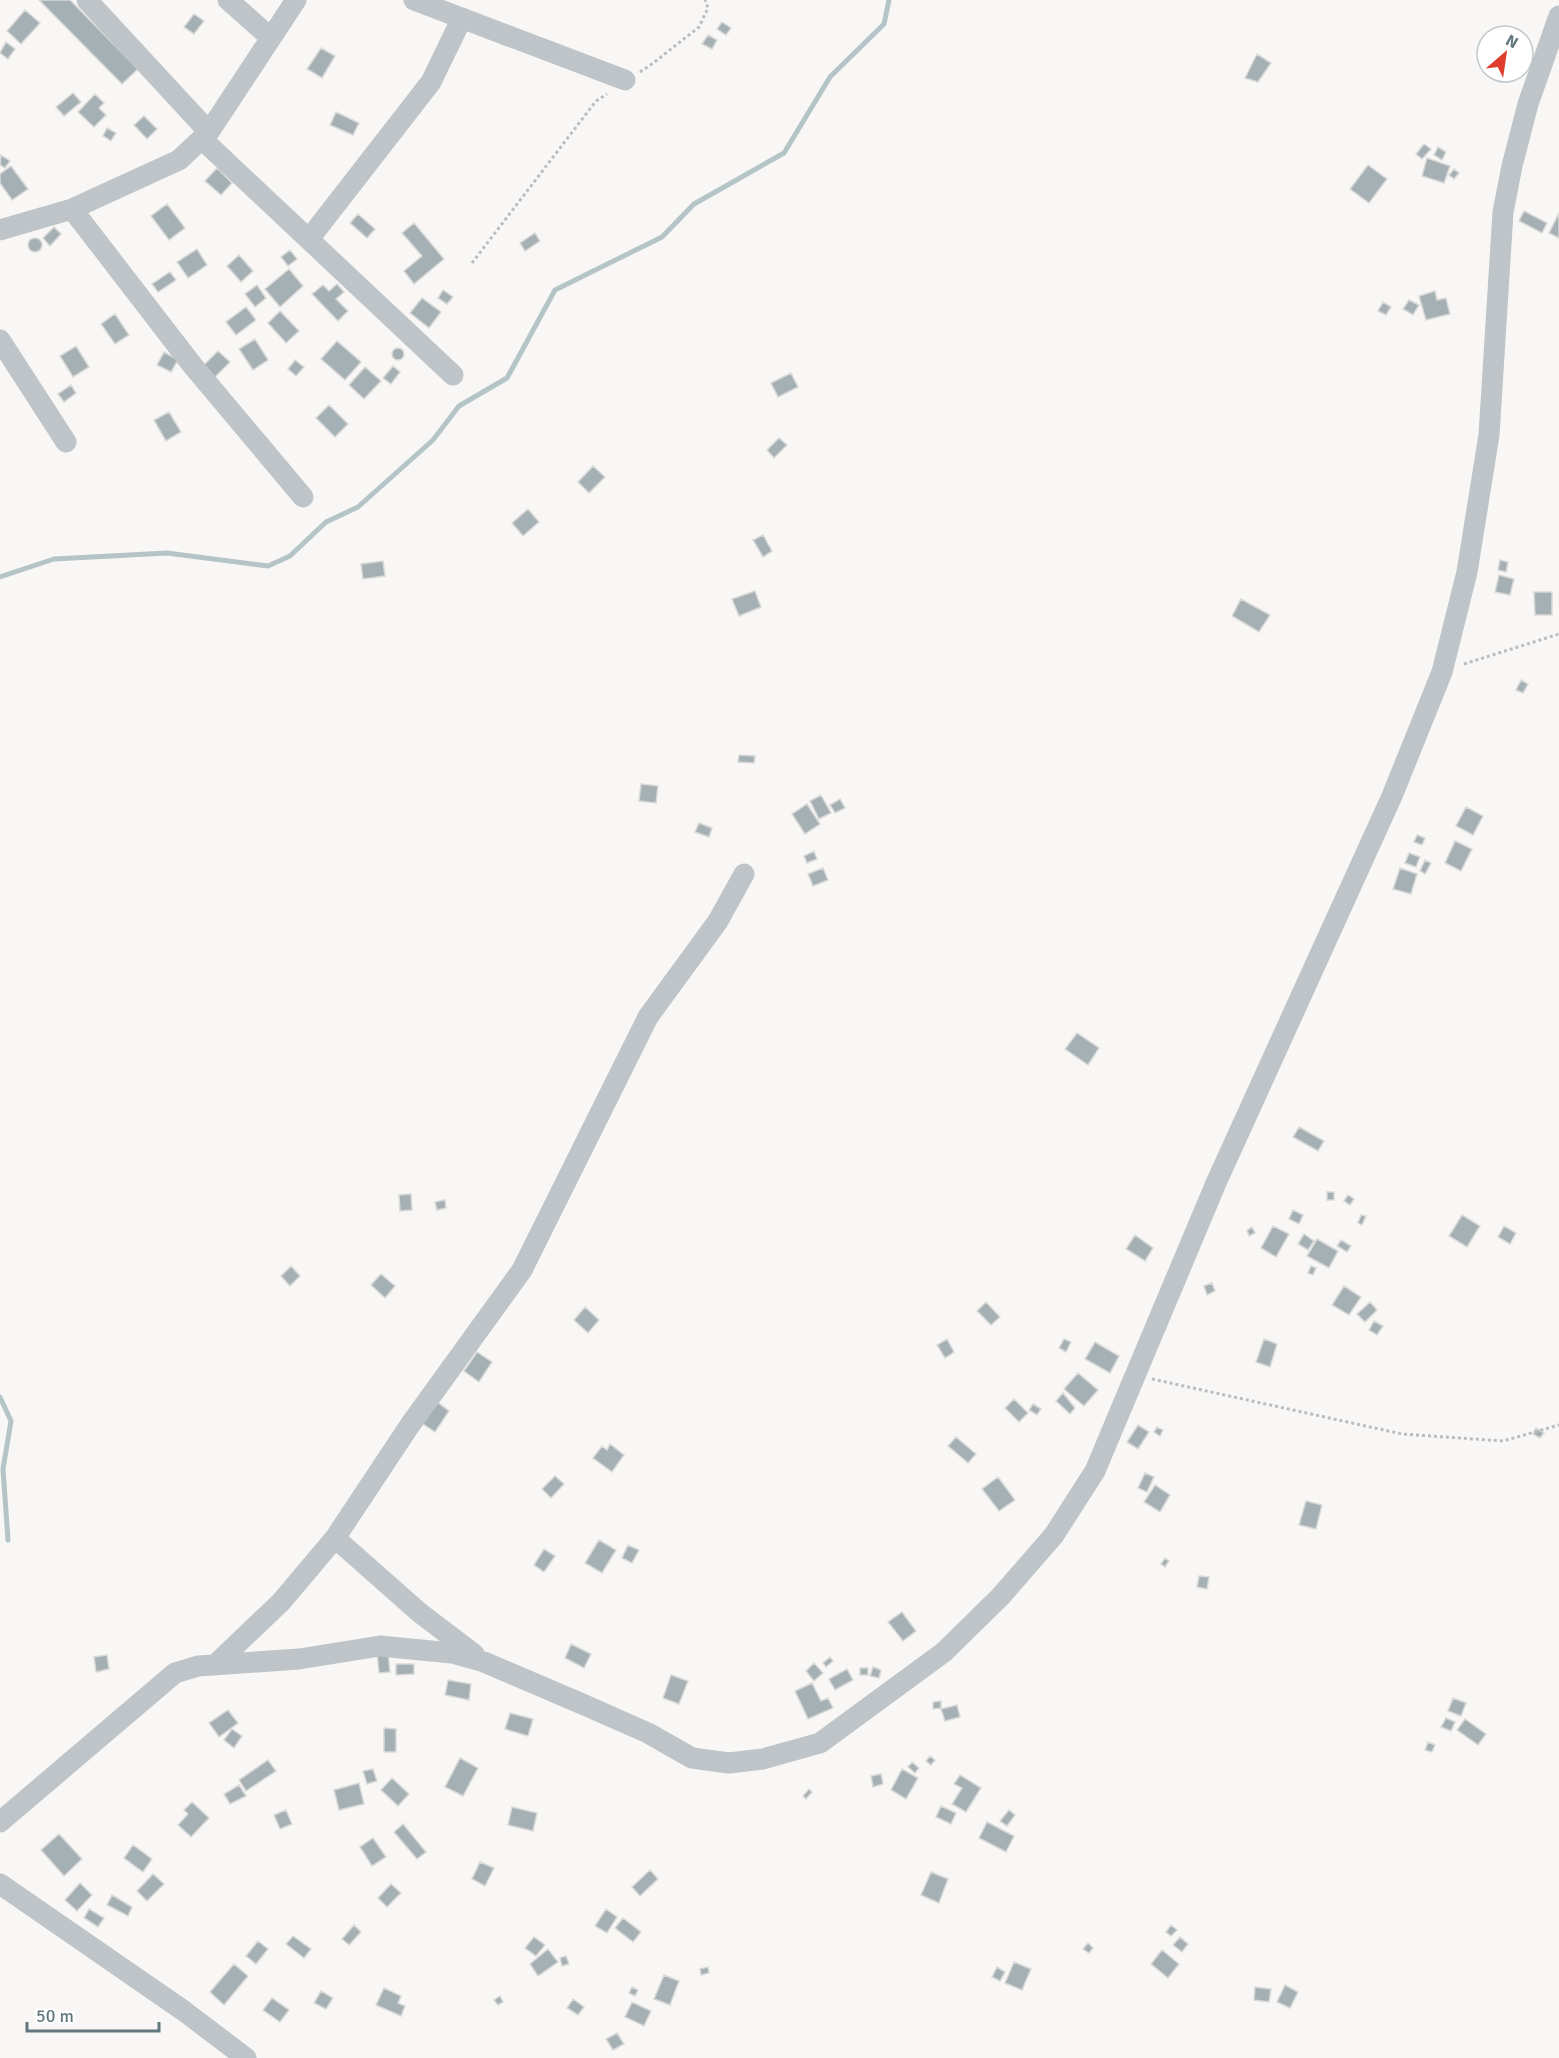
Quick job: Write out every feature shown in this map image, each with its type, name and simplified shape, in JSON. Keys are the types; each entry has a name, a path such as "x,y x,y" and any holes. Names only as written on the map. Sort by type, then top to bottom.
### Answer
{"street":[{"path":"87,0 206,136 309,239 453,375"},
{"path":"228,0 271,38"},
{"path":"0,230 72,209 179,160 206,136 296,0"},
{"path":"414,0 625,81"},
{"path":"0,1822 175,1673 198,1666 299,1659 380,1646 452,1653 484,1662 648,1733 692,1758 729,1763 763,1759 820,1743 944,1652 1001,1596 1054,1535 1095,1471 1216,1183 1392,796 1442,672 1467,572 1489,435 1503,212 1528,104 1559,16"},
{"path":"309,239 431,82 462,18"},
{"path":"72,209 193,366 303,497"},
{"path":"0,340 66,442"},
{"path":"216,1664 281,1602 335,1538 410,1425 522,1270 648,1017 718,921 744,874"},
{"path":"335,1538 420,1614 484,1662"},
{"path":"0,1884 184,2011 246,2058"}],"path":[{"path":"472,263 596,101 652,64 699,27 708,8 705,0"},
{"path":"1442,672 1512,647 1559,634"},
{"path":"1135,1375 1402,1434 1503,1441 1559,1425"}],"building":[{"path":"39,0 70,0 138,69 122,84"},
{"path":"25,10 40,23 21,44 7,31"},
{"path":"194,14 204,21 194,34 184,27"},
{"path":"722,22 731,28 726,35 717,29"},
{"path":"708,35 717,40 712,49 702,44"},
{"path":"6,42 15,49 8,59 0,53"},
{"path":"321,48 335,56 322,78 307,69"},
{"path":"1257,54 1271,63 1258,82 1245,78"},
{"path":"73,93 81,102 64,116 56,107"},
{"path":"95,94 104,103 99,108 106,115 94,127 78,112"},
{"path":"336,112 359,123 353,135 330,125"},
{"path":"144,116 157,129 147,139 134,125"},
{"path":"107,128 116,133 111,141 103,136"},
{"path":"1424,144 1431,149 1422,159 1416,154"},
{"path":"1438,147 1446,152 1442,160 1434,155"},
{"path":"1,155 10,161 5,168 0,165"},
{"path":"1427,158 1450,166 1444,183 1422,176"},
{"path":"1368,165 1387,179 1369,203 1350,189"},
{"path":"11,166 28,189 12,200 0,183 0,174"},
{"path":"217,168 232,183 221,195 205,181"},
{"path":"1454,169 1459,173 1454,179 1449,175"},
{"path":"167,204 185,228 169,240 151,216"},
{"path":"1524,211 1547,223 1542,233 1519,221"},
{"path":"1559,213 1559,238 1549,233"},
{"path":"358,214 375,229 367,238 350,223"},
{"path":"414,223 444,259 414,284 404,271 422,256 402,233"},
{"path":"54,227 61,234 50,246 43,238"},
{"path":"535,233 540,241 525,251 520,243"},
{"path":"35,238 40,240 42,245 40,250 35,252 30,250 28,245 30,240"},
{"path":"197,249 207,265 188,278 177,262"},
{"path":"290,250 297,259 288,266 281,257"},
{"path":"239,255 253,271 241,282 227,266"},
{"path":"289,269 303,286 280,307 265,289"},
{"path":"170,272 176,280 158,292 152,284"},
{"path":"337,284 344,292 336,299 348,311 338,321 312,294 323,285 329,291"},
{"path":"257,285 266,298 255,307 245,294"},
{"path":"443,290 453,297 447,304 438,298"},
{"path":"1435,291 1437,300 1446,298 1450,314 1426,320 1419,296"},
{"path":"422,298 441,312 429,328 410,313"},
{"path":"1409,300 1419,305 1413,315 1403,309"},
{"path":"1383,302 1391,307 1386,315 1378,311"},
{"path":"246,307 256,320 236,335 226,322"},
{"path":"280,311 299,331 286,343 268,323"},
{"path":"115,314 129,335 115,344 101,324"},
{"path":"255,339 268,360 253,370 239,349"},
{"path":"337,341 361,362 345,380 321,359"},
{"path":"76,346 89,367 73,377 60,356"},
{"path":"400,348 404,354 400,360 396,360 392,352"},
{"path":"218,351 230,362 213,379 201,368"},
{"path":"164,352 178,360 171,372 157,365"},
{"path":"295,360 304,367 296,376 288,369"},
{"path":"393,366 400,372 391,384 383,378"},
{"path":"365,367 381,381 364,399 349,385"},
{"path":"791,373 798,387 778,397 771,383"},
{"path":"71,385 76,393 64,402 58,394"},
{"path":"329,405 348,424 335,437 316,418"},
{"path":"169,412 181,432 166,441 154,420"},
{"path":"779,438 787,445 774,458 767,450"},
{"path":"593,466 605,477 589,493 578,482"},
{"path":"528,509 539,522 523,536 512,523"},
{"path":"763,535 772,551 763,557 753,540"},
{"path":"1500,560 1508,562 1506,572 1498,570"},
{"path":"383,561 385,576 363,579 361,564"},
{"path":"1499,575 1514,579 1510,595 1495,592"},
{"path":"755,591 761,607 739,616 732,599"},
{"path":"1534,592 1552,592 1552,615 1535,615"},
{"path":"1241,599 1270,615 1259,632 1232,616"},
{"path":"1521,680 1528,684 1523,693 1516,690"},
{"path":"739,755 755,756 754,763 738,762"},
{"path":"641,784 658,786 656,803 639,801"},
{"path":"821,795 831,813 819,819 810,801"},
{"path":"840,799 845,808 835,813 830,805"},
{"path":"807,804 820,824 805,834 792,814"},
{"path":"1466,807 1483,816 1473,835 1456,826"},
{"path":"699,823 712,828 709,837 695,832"},
{"path":"1417,835 1425,838 1422,845 1414,842"},
{"path":"1455,841 1472,849 1461,871 1445,863"},
{"path":"814,851 817,859 807,863 804,856"},
{"path":"1409,853 1420,857 1416,867 1405,863"},
{"path":"1425,860 1431,863 1425,874 1420,871"},
{"path":"823,868 828,880 813,886 808,874"},
{"path":"1400,868 1417,874 1411,894 1393,889"},
{"path":"1077,1033 1099,1048 1088,1065 1065,1049"},
{"path":"1299,1127 1324,1141 1318,1151 1293,1137"},
{"path":"1327,1192 1334,1192 1334,1200 1327,1200"},
{"path":"411,1194 412,1210 400,1211 399,1195"},
{"path":"1348,1195 1354,1199 1350,1205 1344,1201"},
{"path":"445,1200 446,1208 437,1210 435,1202"},
{"path":"1293,1210 1303,1215 1299,1224 1289,1219"},
{"path":"1361,1215 1366,1216 1362,1225 1358,1223"},
{"path":"1462,1215 1480,1226 1467,1247 1449,1236"},
{"path":"1273,1226 1289,1234 1276,1257 1261,1248"},
{"path":"1504,1226 1516,1233 1510,1244 1498,1237"},
{"path":"1252,1227 1255,1233 1249,1236 1247,1230"},
{"path":"1304,1234 1314,1241 1308,1250 1298,1244"},
{"path":"1135,1235 1153,1248 1145,1261 1126,1249"},
{"path":"1317,1239 1338,1251 1329,1268 1307,1256"},
{"path":"1341,1240 1351,1246 1347,1252 1337,1246"},
{"path":"291,1266 300,1276 290,1286 281,1276"},
{"path":"1311,1266 1316,1268 1313,1275 1308,1273"},
{"path":"381,1274 395,1286 385,1298 371,1285"},
{"path":"1212,1283 1215,1291 1207,1295 1204,1286"},
{"path":"1344,1286 1361,1297 1349,1315 1332,1305"},
{"path":"986,1302 1000,1317 991,1325 977,1311"},
{"path":"1370,1302 1377,1310 1365,1322 1357,1314"},
{"path":"585,1307 599,1320 588,1333 574,1320"},
{"path":"1374,1321 1383,1326 1377,1335 1369,1330"},
{"path":"947,1339 954,1352 945,1358 937,1345"},
{"path":"1064,1339 1071,1342 1066,1352 1059,1348"},
{"path":"1264,1339 1277,1344 1270,1367 1256,1362"},
{"path":"1095,1342 1119,1356 1110,1373 1085,1359"},
{"path":"477,1352 492,1362 479,1382 464,1371"},
{"path":"1078,1373 1098,1390 1084,1406 1064,1389"},
{"path":"1063,1393 1075,1408 1070,1414 1056,1401"},
{"path":"432,1398 449,1411 435,1432 417,1420"},
{"path":"1014,1399 1028,1413 1019,1422 1005,1408"},
{"path":"1033,1404 1041,1409 1037,1415 1029,1410"},
{"path":"1138,1425 1149,1432 1138,1449 1127,1442"},
{"path":"1157,1427 1163,1430 1160,1436 1154,1432"},
{"path":"1536,1428 1544,1433 1540,1438 1533,1434"},
{"path":"956,1437 976,1454 968,1463 948,1446"},
{"path":"610,1444 624,1455 612,1472 593,1458 602,1446 607,1450"},
{"path":"1145,1473 1154,1477 1147,1492 1138,1488"},
{"path":"555,1476 564,1484 551,1498 542,1489"},
{"path":"998,1477 1015,1500 999,1511 982,1489"},
{"path":"1155,1485 1170,1495 1160,1512 1144,1502"},
{"path":"1306,1501 1322,1505 1316,1529 1299,1525"},
{"path":"599,1540 616,1550 602,1573 585,1563"},
{"path":"628,1545 639,1550 632,1563 622,1558"},
{"path":"544,1549 555,1556 544,1572 534,1565"},
{"path":"1165,1558 1169,1561 1165,1567 1161,1564"},
{"path":"1199,1576 1209,1577 1207,1589 1197,1587"},
{"path":"902,1612 916,1631 903,1641 888,1622"},
{"path":"571,1644 591,1654 584,1668 565,1658"},
{"path":"388,1651 390,1672 379,1673 377,1652"},
{"path":"107,1655 109,1669 96,1672 94,1657"},
{"path":"830,1657 833,1661 826,1667 823,1663"},
{"path":"814,1663 823,1673 814,1681 806,1671"},
{"path":"396,1664 414,1664 414,1674 396,1675"},
{"path":"873,1667 881,1670 879,1678 870,1676"},
{"path":"860,1668 868,1668 868,1675 860,1675"},
{"path":"847,1669 853,1680 835,1690 829,1679"},
{"path":"671,1675 688,1681 679,1704 663,1698"},
{"path":"448,1680 471,1684 469,1700 445,1695"},
{"path":"812,1683 821,1701 828,1698 833,1708 808,1719 795,1691"},
{"path":"1453,1698 1466,1703 1461,1716 1448,1711"},
{"path":"941,1701 941,1708 933,1709 933,1702"},
{"path":"957,1705 960,1717 945,1721 941,1709"},
{"path":"228,1710 238,1723 219,1737 209,1723"},
{"path":"510,1713 533,1719 528,1736 505,1729"},
{"path":"1446,1718 1455,1722 1451,1731 1441,1727"},
{"path":"1465,1719 1486,1734 1478,1745 1457,1730"},
{"path":"384,1728 396,1729 396,1752 384,1752"},
{"path":"232,1729 242,1736 234,1748 224,1740"},
{"path":"1428,1742 1435,1745 1432,1752 1425,1750"},
{"path":"930,1756 935,1760 931,1765 926,1761"},
{"path":"460,1758 478,1768 463,1796 445,1787"},
{"path":"268,1760 276,1771 246,1791 239,1780"},
{"path":"912,1762 919,1768 915,1773 908,1767"},
{"path":"373,1769 377,1781 367,1784 363,1771"},
{"path":"902,1769 918,1778 906,1799 891,1790"},
{"path":"881,1774 883,1784 873,1787 871,1776"},
{"path":"960,1775 981,1788 966,1812 952,1804 962,1788 954,1784"},
{"path":"392,1778 409,1794 398,1806 381,1790"},
{"path":"359,1783 364,1804 339,1810 334,1790"},
{"path":"239,1785 246,1796 230,1804 224,1794"},
{"path":"809,1789 812,1792 806,1799 803,1796"},
{"path":"192,1802 209,1818 191,1837 178,1825 188,1814 184,1810"},
{"path":"941,1806 956,1813 951,1824 936,1817"},
{"path":"512,1807 537,1813 533,1831 508,1825"},
{"path":"286,1810 292,1824 280,1829 274,1815"},
{"path":"1009,1810 1015,1815 1007,1826 1000,1821"},
{"path":"987,1822 1014,1836 1006,1852 979,1838"},
{"path":"403,1824 426,1852 417,1859 394,1832"},
{"path":"59,1834 82,1859 64,1876 41,1850"},
{"path":"373,1838 386,1857 372,1866 360,1847"},
{"path":"133,1845 152,1859 143,1872 124,1858"},
{"path":"480,1862 494,1868 485,1886 472,1879"},
{"path":"650,1870 658,1879 640,1896 632,1887"},
{"path":"931,1872 948,1879 939,1903 921,1895"},
{"path":"153,1874 164,1884 147,1901 137,1891"},
{"path":"80,1883 92,1895 77,1911 65,1900"},
{"path":"391,1884 401,1893 387,1907 378,1898"},
{"path":"112,1895 132,1907 128,1916 107,1905"},
{"path":"89,1909 104,1918 98,1927 84,1918"},
{"path":"606,1909 617,1917 607,1933 595,1926"},
{"path":"623,1918 641,1932 633,1942 615,1928"},
{"path":"354,1925 361,1932 349,1945 342,1939"},
{"path":"1171,1925 1177,1930 1171,1936 1166,1932"},
{"path":"293,1936 311,1949 304,1958 286,1944"},
{"path":"534,1937 545,1945 536,1956 525,1948"},
{"path":"1180,1937 1188,1944 1182,1952 1173,1945"},
{"path":"258,1941 268,1949 256,1964 246,1956"},
{"path":"1088,1943 1093,1948 1089,1953 1083,1949"},
{"path":"548,1949 558,1962 538,1976 530,1964"},
{"path":"1162,1950 1179,1964 1168,1978 1151,1964"},
{"path":"566,1956 569,1964 562,1966 560,1958"},
{"path":"1014,1962 1031,1969 1022,1990 1005,1983"},
{"path":"234,1964 248,1976 224,2005 210,1992"},
{"path":"708,1967 709,1973 701,1975 700,1969"},
{"path":"997,1967 1005,1972 1000,1981 992,1977"},
{"path":"664,1975 679,1981 670,2005 654,1999"},
{"path":"1285,1985 1298,1992 1290,2008 1277,2002"},
{"path":"632,1987 638,1990 635,1996 629,1993"},
{"path":"1255,1987 1271,1989 1269,2002 1254,2000"},
{"path":"384,1988 401,1996 398,2003 405,2006 401,2016 376,2005"},
{"path":"321,1991 333,1998 326,2009 314,2003"},
{"path":"500,1996 503,2002 498,2005 494,2000"},
{"path":"272,1998 289,2010 280,2022 263,2010"},
{"path":"573,1999 584,2007 578,2015 567,2008"},
{"path":"632,2002 651,2011 644,2026 625,2017"},
{"path":"617,2033 624,2044 613,2050 606,2039"}],"waterway":[{"path":"0,577 54,559 167,553 268,566 290,556 326,522 358,507 433,440 459,406 507,378 555,290 662,237 694,204 784,153 830,77 884,24 889,0"},
{"path":"0,1397 11,1421 3,1469 8,1540"}]}
